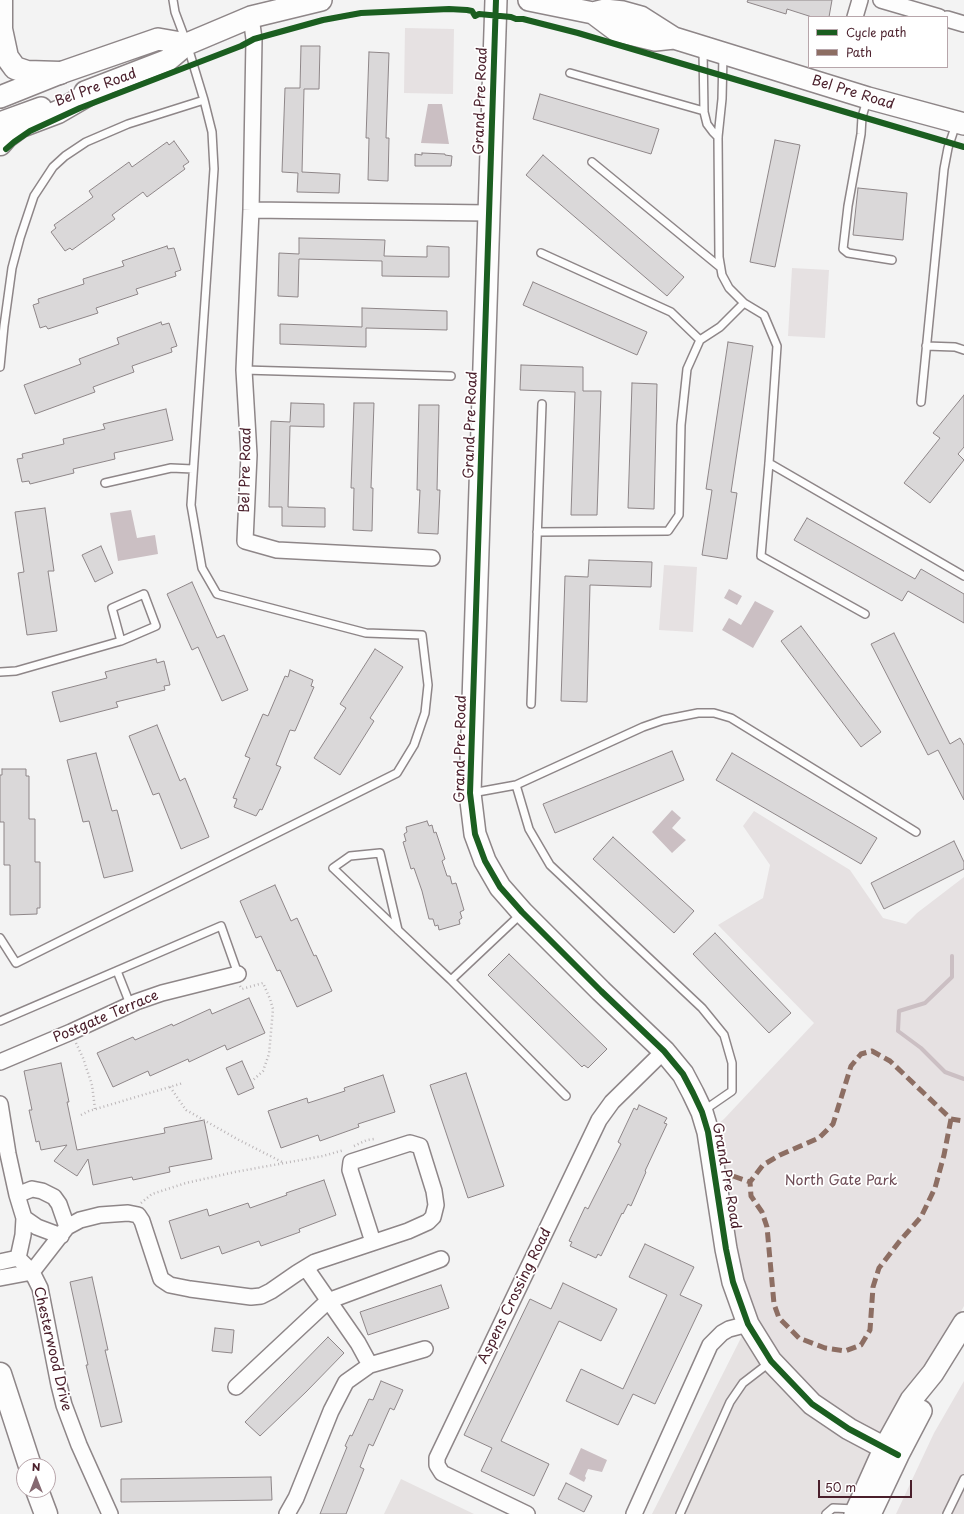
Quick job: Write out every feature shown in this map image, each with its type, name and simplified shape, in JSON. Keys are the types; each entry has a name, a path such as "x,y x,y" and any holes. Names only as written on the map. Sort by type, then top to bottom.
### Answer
{"main road":[{"path":"1,0 1,28 7,58 15,68 27,72 60,73"},
{"path":"0,144 6,137 21,126 58,112 103,86"},
{"path":"0,1374 27,1458"},
{"path":"40,1498 46,1514"}],"street":[{"name":"Bel Pre Road","path":"0,123 103,86 168,60 187,44 251,17 321,0"},
{"name":"Grand Pre Road","path":"496,0 470,793 475,834 486,861 500,887 522,912 664,1051 683,1074 702,1112 709,1140 729,1266 740,1303 748,1324 771,1362 812,1404 849,1429 892,1451"},
{"name":"Bel Pre Road","path":"529,0 597,4 605,10 623,12 642,17 674,38 868,98 961,123"},
{"path":"855,16 860,0"},
{"path":"890,1 936,16"},
{"name":"Bel Pre Road","path":"251,17 254,39 251,210 244,370 249,456 245,541 277,550 432,558"},
{"path":"948,19 964,24"},
{"name":"Bel Pre Road","path":"0,97 60,73 158,39 187,44"},
{"path":"251,210 489,213"},
{"name":"Postgate Terrace","path":"0,1062 71,1032 130,1004 162,993 237,974"},
{"name":"Aspens Crossing Road","path":"527,1514 442,1473 438,1465 437,1458 599,1120 612,1102 664,1051"},
{"path":"0,1104 8,1154 17,1196 24,1218 23,1235 18,1258"},
{"path":"0,1278 32,1272 64,1232 80,1220 100,1215 128,1213 138,1215 142,1221 161,1279 170,1285 243,1296 261,1296 271,1292 306,1268 327,1258 408,1231 428,1222 433,1217 436,1205 434,1191 420,1146 410,1143 351,1162 350,1170 373,1242"},
{"path":"17,1196 32,1189 42,1191 54,1197 59,1204 64,1232"},
{"path":"24,1218 37,1227 64,1232"},
{"path":"0,1262 18,1258"},
{"path":"18,1258 32,1272"},
{"path":"236,1387 328,1301 441,1259"},
{"path":"306,1268 358,1343 370,1365"},
{"name":"Chesterwood Drive","path":"32,1272 40,1288 64,1405 79,1445 110,1514"},
{"path":"861,1513 892,1451 930,1394 934,1373 964,1323"},
{"path":"634,1514 710,1345 722,1333 729,1329 748,1324"},
{"path":"287,1514 296,1498 331,1410 346,1382 370,1365 425,1349"}],"lane":[{"path":"0,938 16,963 397,773 414,745 425,713 428,685 422,635 366,633 217,594 202,568 191,505 214,169 212,132 187,44 175,12 173,0"},
{"path":"702,47 704,111 707,124 712,132 718,137"},
{"path":"723,53 722,99 718,137 720,268 729,288 744,303 764,315 777,346 761,556 865,614"},
{"path":"570,73 704,111"},
{"path":"868,98 862,117 861,134 848,206 843,249 848,253 892,260"},
{"path":"0,367 12,268 34,196 53,167 65,156 86,142 128,124 204,100"},
{"path":"921,402 944,169 948,148 961,123"},
{"path":"592,162 720,268"},
{"path":"541,253 671,312 700,340"},
{"path":"537,532 668,531 679,515 682,425 687,369 700,340 720,327 744,303"},
{"path":"926,346 955,347 964,350"},
{"path":"244,370 450,376"},
{"path":"531,704 542,404"},
{"path":"769,463 964,576"},
{"path":"105,483 171,468 194,469"},
{"path":"0,672 16,671 121,641 156,626 144,594 112,608 121,641"},
{"path":"470,793 516,785 643,727 662,720 698,713 714,713 731,718 916,832"},
{"path":"516,785 529,829 550,865 702,1008 724,1035 732,1064 732,1091 702,1112"},
{"path":"398,930 380,854 350,856 333,868 360,894 398,930 451,980 566,1096"},
{"path":"451,980 522,912"},
{"path":"0,1021 221,926 237,974"},
{"path":"117,971 130,1004"},
{"path":"680,1514 730,1402 743,1383 771,1362"},
{"path":"947,1514 964,1479"},
{"path":"826,1514 832,1511 861,1513"}],"path":[{"path":"237,974 242,989 263,983 270,999 272,1009 267,1063 263,1071 251,1082"},
{"path":"71,1032 83,1058 92,1085 96,1109"},
{"path":"81,1115 96,1109 183,1083"},
{"path":"170,1087 186,1110 284,1163"},
{"path":"128,1213 152,1194 186,1183 235,1172 333,1154 367,1140 381,1138 389,1150"}],"shaded area":[{"path":"428,104 442,104 449,144 421,143"},
{"path":"131,510 137,538 155,535 158,554 118,561 110,513"},
{"path":"729,589 742,596 737,605 724,598"},
{"path":"755,601 774,611 753,648 722,630 729,618 741,625"},
{"path":"672,810 681,818 672,828 686,840 672,853 652,832"},
{"path":"748,1324 885,1447 855,1514 652,1514"},
{"path":"581,1448 607,1460 602,1472 588,1469 584,1482 569,1474"},
{"path":"401,1479 474,1514 384,1514"}],"green space":[{"path":"405,28 454,29 453,94 404,93"},
{"path":"792,268 829,270 825,338 788,336"},
{"path":"664,565 697,567 693,632 659,630"},
{"name":"North Gate Park","path":"754,811 850,870 883,918 906,924 917,913 964,877 964,1306 885,1447 849,1429 748,1324 708,1132 724,1119 814,1023 718,925 763,898 770,865 743,826"},
{"path":"964,1381 964,1514 896,1514 934,1433"}],"building":[{"path":"748,0 832,0 829,16 809,16 787,9 786,14 747,2"},
{"path":"301,46 320,46 319,89 304,89 302,172 340,174 339,193 297,192 298,173 282,172 285,88 300,88"},
{"path":"369,52 389,53 386,138 389,138 388,181 368,180 369,138 366,138"},
{"path":"540,94 659,129 651,154 533,119"},
{"path":"775,140 800,145 775,267 750,262"},
{"path":"174,141 189,162 183,166 185,169 147,197 143,192 112,215 115,219 72,250 70,248 65,251 51,232 56,228 54,225 93,197 89,191 129,162 132,167 167,142 169,145"},
{"path":"422,153 445,154 452,156 451,166 415,166 415,154 422,155"},
{"path":"543,155 684,277 667,296 526,175"},
{"path":"858,188 907,193 903,240 853,235"},
{"path":"299,238 385,240 384,256 427,257 427,246 449,247 449,277 382,276 382,261 299,259 298,297 278,296 279,253 299,254"},
{"path":"167,246 168,249 174,248 181,270 175,272 176,276 136,289 138,294 96,308 98,313 48,329 46,326 40,328 33,305 39,303 38,299 84,284 83,279 124,266 122,261"},
{"path":"533,282 647,332 637,355 523,305"},
{"path":"362,308 447,311 447,330 366,328 366,347 280,344 280,324 362,327"},
{"path":"161,322 162,325 169,323 177,346 171,348 172,352 132,366 134,372 93,387 95,392 35,414 24,385 81,364 79,359 119,344 117,338"},
{"path":"728,342 753,346 731,492 737,493 727,559 702,555 712,490 706,489"},
{"path":"521,365 583,367 583,391 601,391 597,515 571,515 575,392 520,390"},
{"path":"632,383 657,384 654,509 628,508"},
{"path":"964,395 964,447 958,454 964,460 930,503 904,483 940,438 933,433"},
{"path":"291,403 324,404 324,427 290,426 288,507 325,508 325,527 282,526 282,507 269,507 271,421 290,422"},
{"path":"354,403 374,403 371,488 373,488 372,531 353,530 354,488 351,488"},
{"path":"419,405 439,405 437,490 440,490 438,534 418,533 420,490 417,490"},
{"path":"166,409 173,440 114,453 115,459 73,469 74,473 30,484 29,481 22,482 17,459 23,458 22,454 64,444 63,439 105,429 103,424"},
{"path":"45,508 54,571 48,571 57,631 27,635 18,573 24,572 15,512"},
{"path":"807,518 915,579 921,569 964,594 964,623 908,591 902,601 794,540"},
{"path":"101,546 113,573 95,582 82,555"},
{"path":"589,560 652,562 651,587 590,585 587,702 561,701 565,576 588,577"},
{"path":"192,582 217,638 224,635 248,690 222,701 198,647 192,650 167,594"},
{"path":"801,626 881,732 861,747 781,641"},
{"path":"894,633 950,744 960,738 964,745 964,800 938,750 928,755 871,644"},
{"path":"375,649 403,667 370,718 374,721 340,775 314,758 346,708 340,704"},
{"path":"156,659 157,663 164,661 170,685 164,686 165,690 116,702 118,707 60,722 52,692 107,678 105,672"},
{"path":"290,670 313,680 311,686 314,687 295,731 290,730 276,765 281,767 262,810 260,809 256,816 234,807 237,799 233,798 250,758 245,756 263,714 268,716 285,676 288,677"},
{"path":"157,725 180,781 185,778 209,837 181,849 159,793 153,795 129,736"},
{"path":"672,751 684,780 555,833 543,804"},
{"path":"96,753 112,811 117,810 133,871 104,878 89,821 83,822 67,760"},
{"path":"732,753 877,838 861,864 716,780"},
{"path":"2,769 26,769 26,776 29,776 29,819 35,819 35,862 40,862 40,908 37,908 37,914 10,915 10,865 4,865 4,822 0,822 0,775 2,775"},
{"path":"427,821 429,826 432,825 434,833 436,832 445,859 442,861 447,876 450,876 452,884 456,883 464,910 460,912 462,918 459,920 460,924 439,930 438,925 435,926 433,919 429,919 422,891 414,868 411,869 403,842 406,841 404,834 407,832 406,827"},
{"path":"613,837 694,911 674,933 593,859"},
{"path":"954,841 964,862 964,869 884,909 871,883"},
{"path":"275,885 291,921 297,918 332,991 297,1007 280,970 277,971 261,936 256,938 240,901"},
{"path":"715,933 791,1013 769,1033 693,954"},
{"path":"509,954 607,1049 588,1068 584,1065 582,1067 488,975"},
{"path":"249,998 265,1033 227,1050 225,1045 189,1062 188,1059 150,1076 148,1071 113,1087 97,1053 133,1037 135,1040 172,1024 173,1026 210,1009 212,1014"},
{"path":"242,1061 254,1088 238,1095 226,1068"},
{"path":"61,1063 77,1150 165,1133 164,1128 204,1120 212,1159 169,1167 170,1172 133,1180 132,1177 93,1185 88,1159 77,1176 54,1161 67,1145 41,1150 39,1141 36,1142 29,1110 32,1110 24,1071"},
{"path":"466,1073 504,1186 468,1198 430,1085"},
{"path":"383,1075 395,1112 358,1124 359,1127 320,1141 318,1135 281,1148 268,1111 307,1098 308,1103 345,1091 344,1088"},
{"path":"639,1105 667,1118 664,1123 667,1124 645,1171 646,1172 631,1206 628,1204 601,1256 598,1254 596,1258 570,1246 572,1242 569,1241 585,1207 588,1209 621,1144 618,1142 634,1108 637,1110"},
{"path":"324,1180 336,1215 299,1229 300,1232 261,1246 259,1241 222,1254 219,1246 181,1259 169,1221 207,1209 209,1216 248,1203 250,1208 287,1195 286,1193"},
{"path":"645,1244 694,1267 680,1295 702,1305 655,1404 633,1394 618,1425 566,1401 581,1369 623,1389 667,1295 629,1277"},
{"path":"92,1277 108,1350 105,1350 122,1422 101,1427 86,1365 88,1365 70,1282"},
{"path":"563,1283 617,1309 601,1341 559,1321 501,1441 549,1464 534,1496 481,1471 492,1448 464,1435 530,1299 551,1309"},
{"path":"441,1285 449,1308 368,1335 360,1312"},
{"path":"215,1328 234,1330 232,1353 212,1351"},
{"path":"328,1337 344,1353 260,1436 245,1422"},
{"path":"381,1381 403,1390 394,1410 390,1408 373,1446 369,1444 360,1467 364,1469 346,1514 320,1514 347,1447 345,1446 350,1435 352,1436 369,1399 373,1400"},
{"path":"271,1477 272,1500 121,1502 121,1479"},
{"path":"566,1483 592,1496 584,1512 558,1499"}],"waterway":[{"path":"952,956 952,977 925,1003 899,1011 898,1031 921,1048 945,1072 964,1079"}],"marked path":[{"path":"951,1119 944,1155 935,1188 921,1217 879,1268 873,1287 870,1330 861,1345 845,1351 825,1348 799,1338 779,1318 774,1304 767,1227 762,1212 751,1196 750,1182 763,1165 780,1155 819,1138 833,1124 851,1066 861,1054 872,1051 890,1061 951,1119 964,1121"},
{"path":"733,1176 750,1182"}],"cycle path":[{"path":"496,0 470,793 475,834 485,861 500,887 522,912 664,1051 683,1074 702,1112 708,1132 726,1249 733,1282 748,1324 771,1361 812,1404 849,1429 898,1455"},
{"path":"6,149 30,131 80,108 241,46 254,39 323,20 361,13 449,9 472,11 475,16 479,14 523,19 578,33 964,147"}]}
